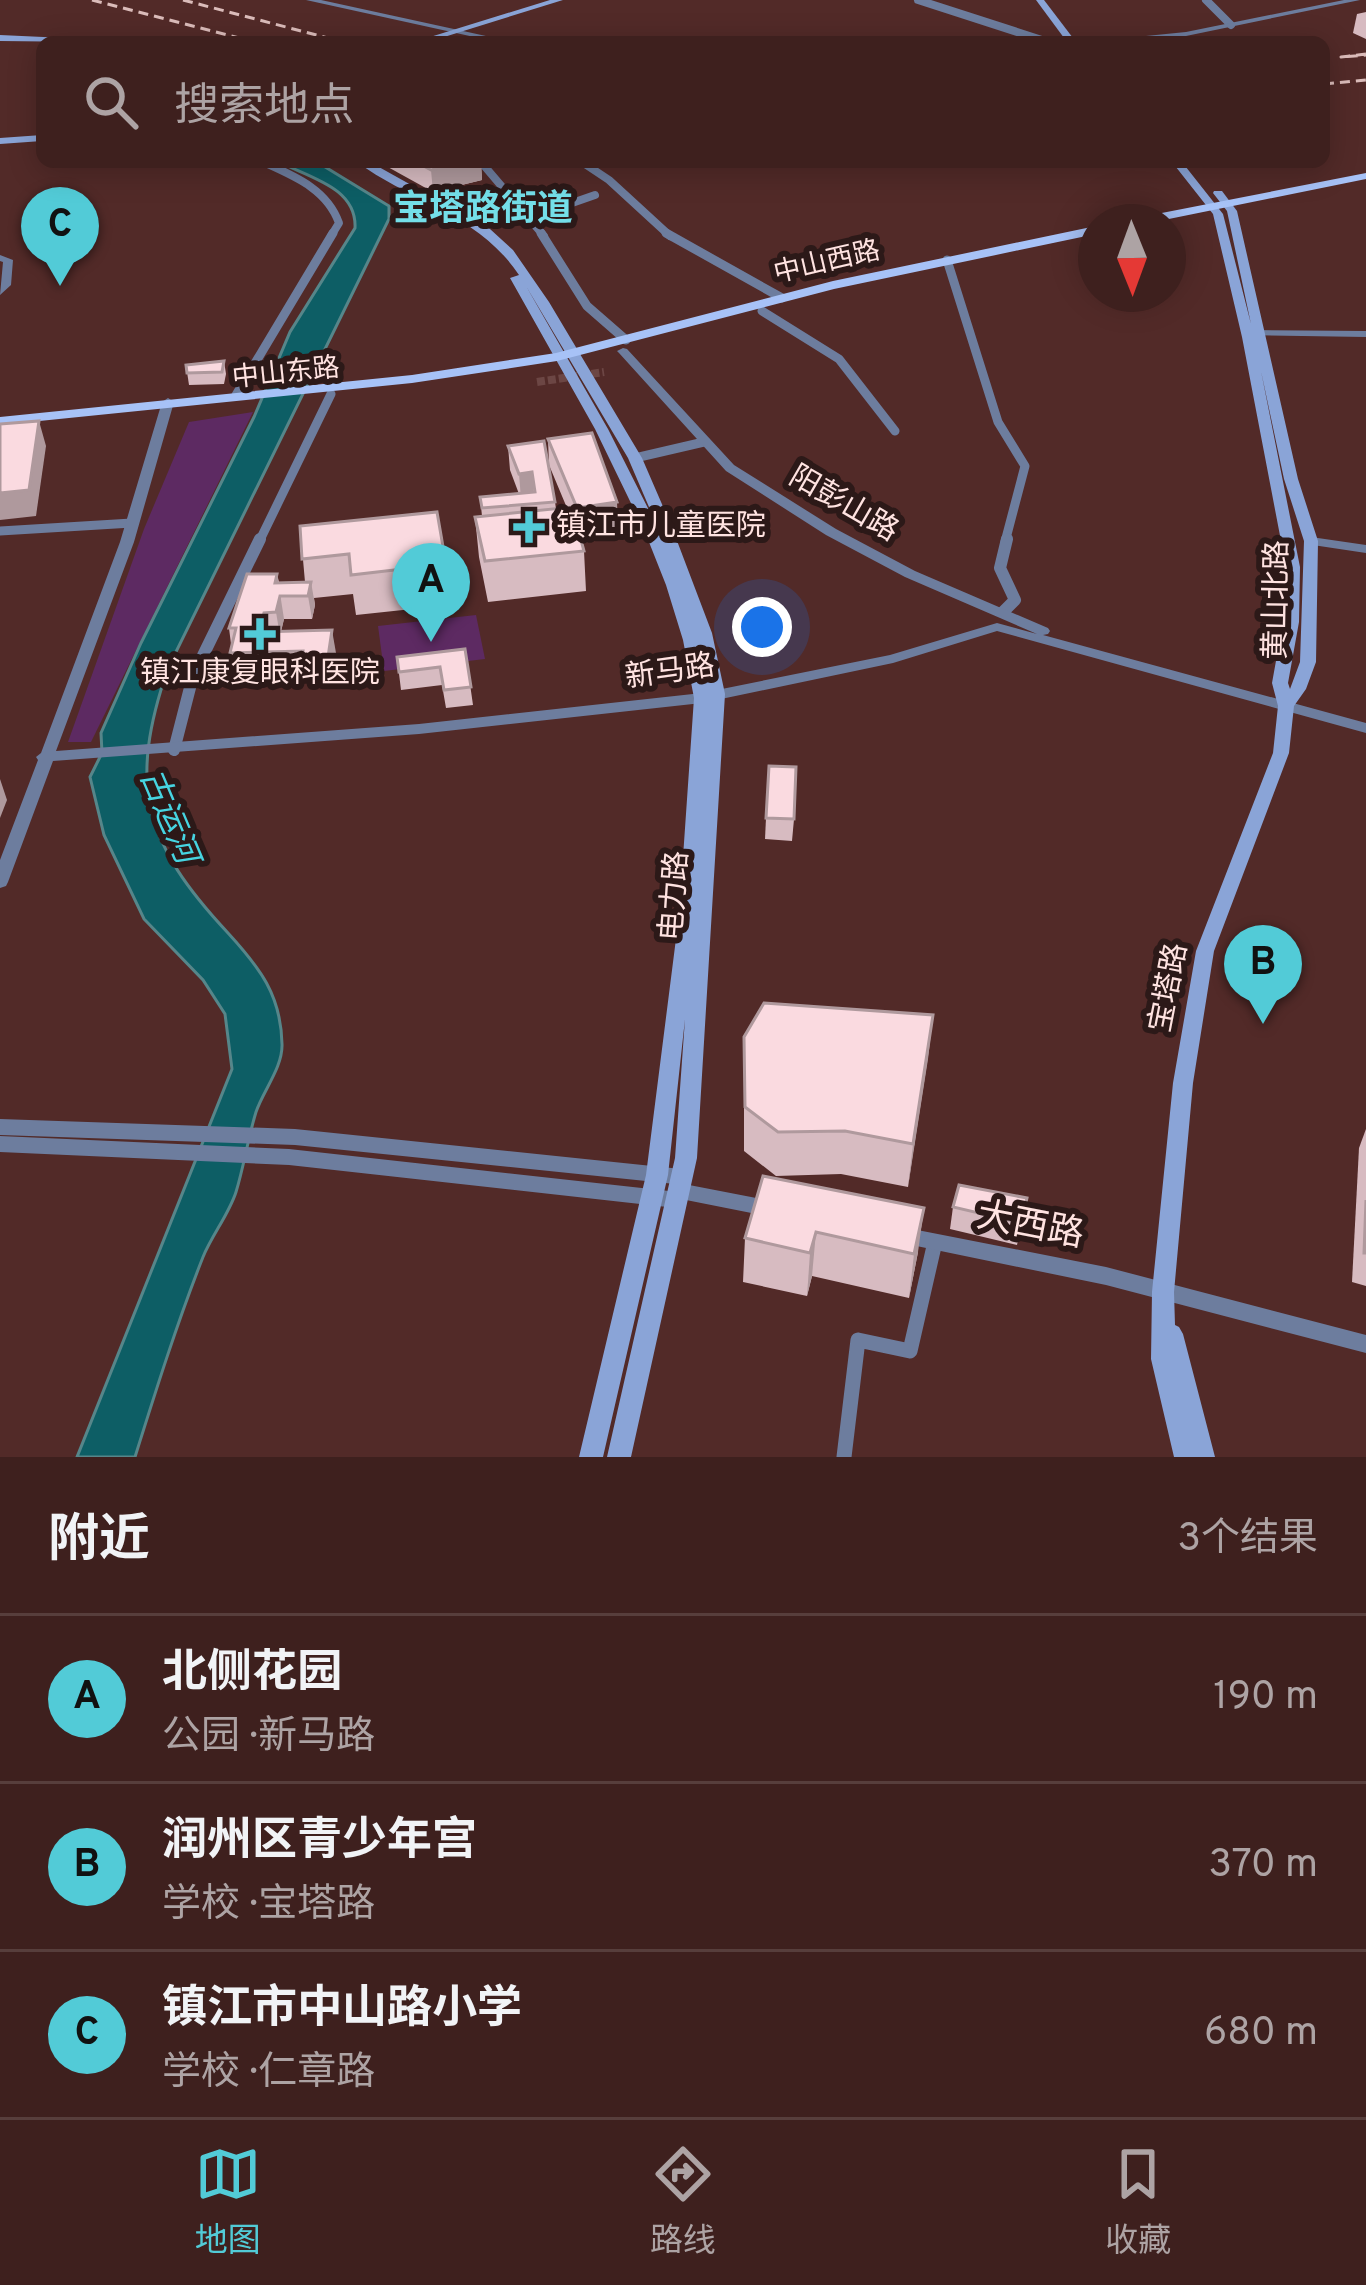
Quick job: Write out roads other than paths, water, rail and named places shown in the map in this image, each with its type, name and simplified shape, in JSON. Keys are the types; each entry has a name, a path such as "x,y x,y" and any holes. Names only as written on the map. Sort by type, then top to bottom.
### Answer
{"main road":[{"path":"446,36 559,0"},
{"path":"441,36 568,0"},
{"path":"1037,0 1058,36"},
{"path":"1037,0 1067,36"},
{"path":"0,39 36,40"},
{"path":"0,39 36,42"},
{"path":"0,139 36,136"},
{"path":"363,168 478,232 505,258 567,359"},
{"path":"373,168 486,231 509,252 567,359"},
{"name":"黄山北路","path":"1183,168 1223,209 1311,541 1307,662 1286,706"},
{"path":"1192,168 1223,209"},
{"path":"1186,215 1366,179"},
{"path":"1186,219 1223,209"},
{"name":"中山西路","path":"624,345 782,298 1078,238"},
{"name":"中山西路","path":"567,359 949,264"},
{"name":"黄山北路","path":"1254,335 1293,567 1291,622 1280,683 1286,706"},
{"name":"中山东路","path":"0,425 322,392 567,359"},
{"name":"电力路","path":"567,359 635,458 704,633 710,696 688,915 669,1188 619,1457"},
{"name":"电力路","path":"567,359 653,526 710,696"},
{"name":"中山东路","path":"168,406 236,395 255,398"},
{"name":"宝塔路","path":"1186,1457 1163,1359 1163,1292 1184,1083 1205,951 1281,753 1286,706"},
{"name":"电力路","path":"591,1457 669,1188"},
{"name":"宝塔路","path":"1163,1292 1203,1457"}],"street":[{"path":"310,0 487,36"},
{"path":"322,0 482,36"},
{"path":"918,0 1029,36"},
{"path":"1206,0 1231,25"},
{"path":"1150,36 1356,0"},
{"path":"1184,36 1366,2"},
{"path":"236,395 339,224 339,216 323,197 301,179 276,168"},
{"path":"486,168 529,218 587,306 624,345"},
{"path":"592,168 674,241 782,298"},
{"path":"529,218 595,195"},
{"path":"0,258 8,260 6,285 0,292"},
{"path":"949,264 998,422 1025,466 1017,510 997,561 1004,588 1015,600 1003,612"},
{"path":"763,311 838,358 895,431"},
{"path":"1254,335 1366,336"},
{"name":"阳彭山路","path":"624,345 730,468 831,532 910,574 1077,647"},
{"path":"173,750 193,676 322,392"},
{"path":"0,882 133,523 168,406"},
{"path":"635,458 704,442"},
{"path":"0,531 133,523"},
{"path":"1311,541 1366,549"},
{"name":"新马路","path":"44,757 173,750 710,696 893,659 986,627 1077,647 1165,676 1366,728"},
{"path":"0,1127 292,1147 669,1188 791,1213"},
{"path":"0,1144 184,1141"},
{"name":"大西路","path":"881,1231 1163,1292 1366,1343"},
{"path":"844,1457 858,1340 910,1351 935,1242"}],"water":[{"path":"293,168 327,168 389,206 389,219 168,668 149,746 147,779 151,810 177,870 267,983 278,1011 281,1053 256,1112 233,1200 184,1307 135,1457 77,1457 232,1069 225,1014 203,980 144,919 104,835 90,777 102,753 101,733 141,643 254,417 290,332 355,228 348,203 318,179"}],"tunnel":[{"path":"537,382 604,372"}],"railway":[{"path":"92,0 232,36"},
{"path":"183,0 320,36"},
{"path":"1366,54 1341,57 1366,55"},
{"path":"1330,83 1366,80"}],"place":[{"name":"镇江市中山路小学","path":"60,286"},
{"name":"镇江市儿童医院","path":"529,527"},
{"name":"镇江康复眼科医院","path":"260,634"},
{"name":"北侧花园","path":"431,642"},
{"name":"润州区青少年宫","path":"1263,1024"}],"district":[{"name":"宝塔路街道","path":"483,211"}],"water label":[{"name":"古运河","path":"167,817"}]}
